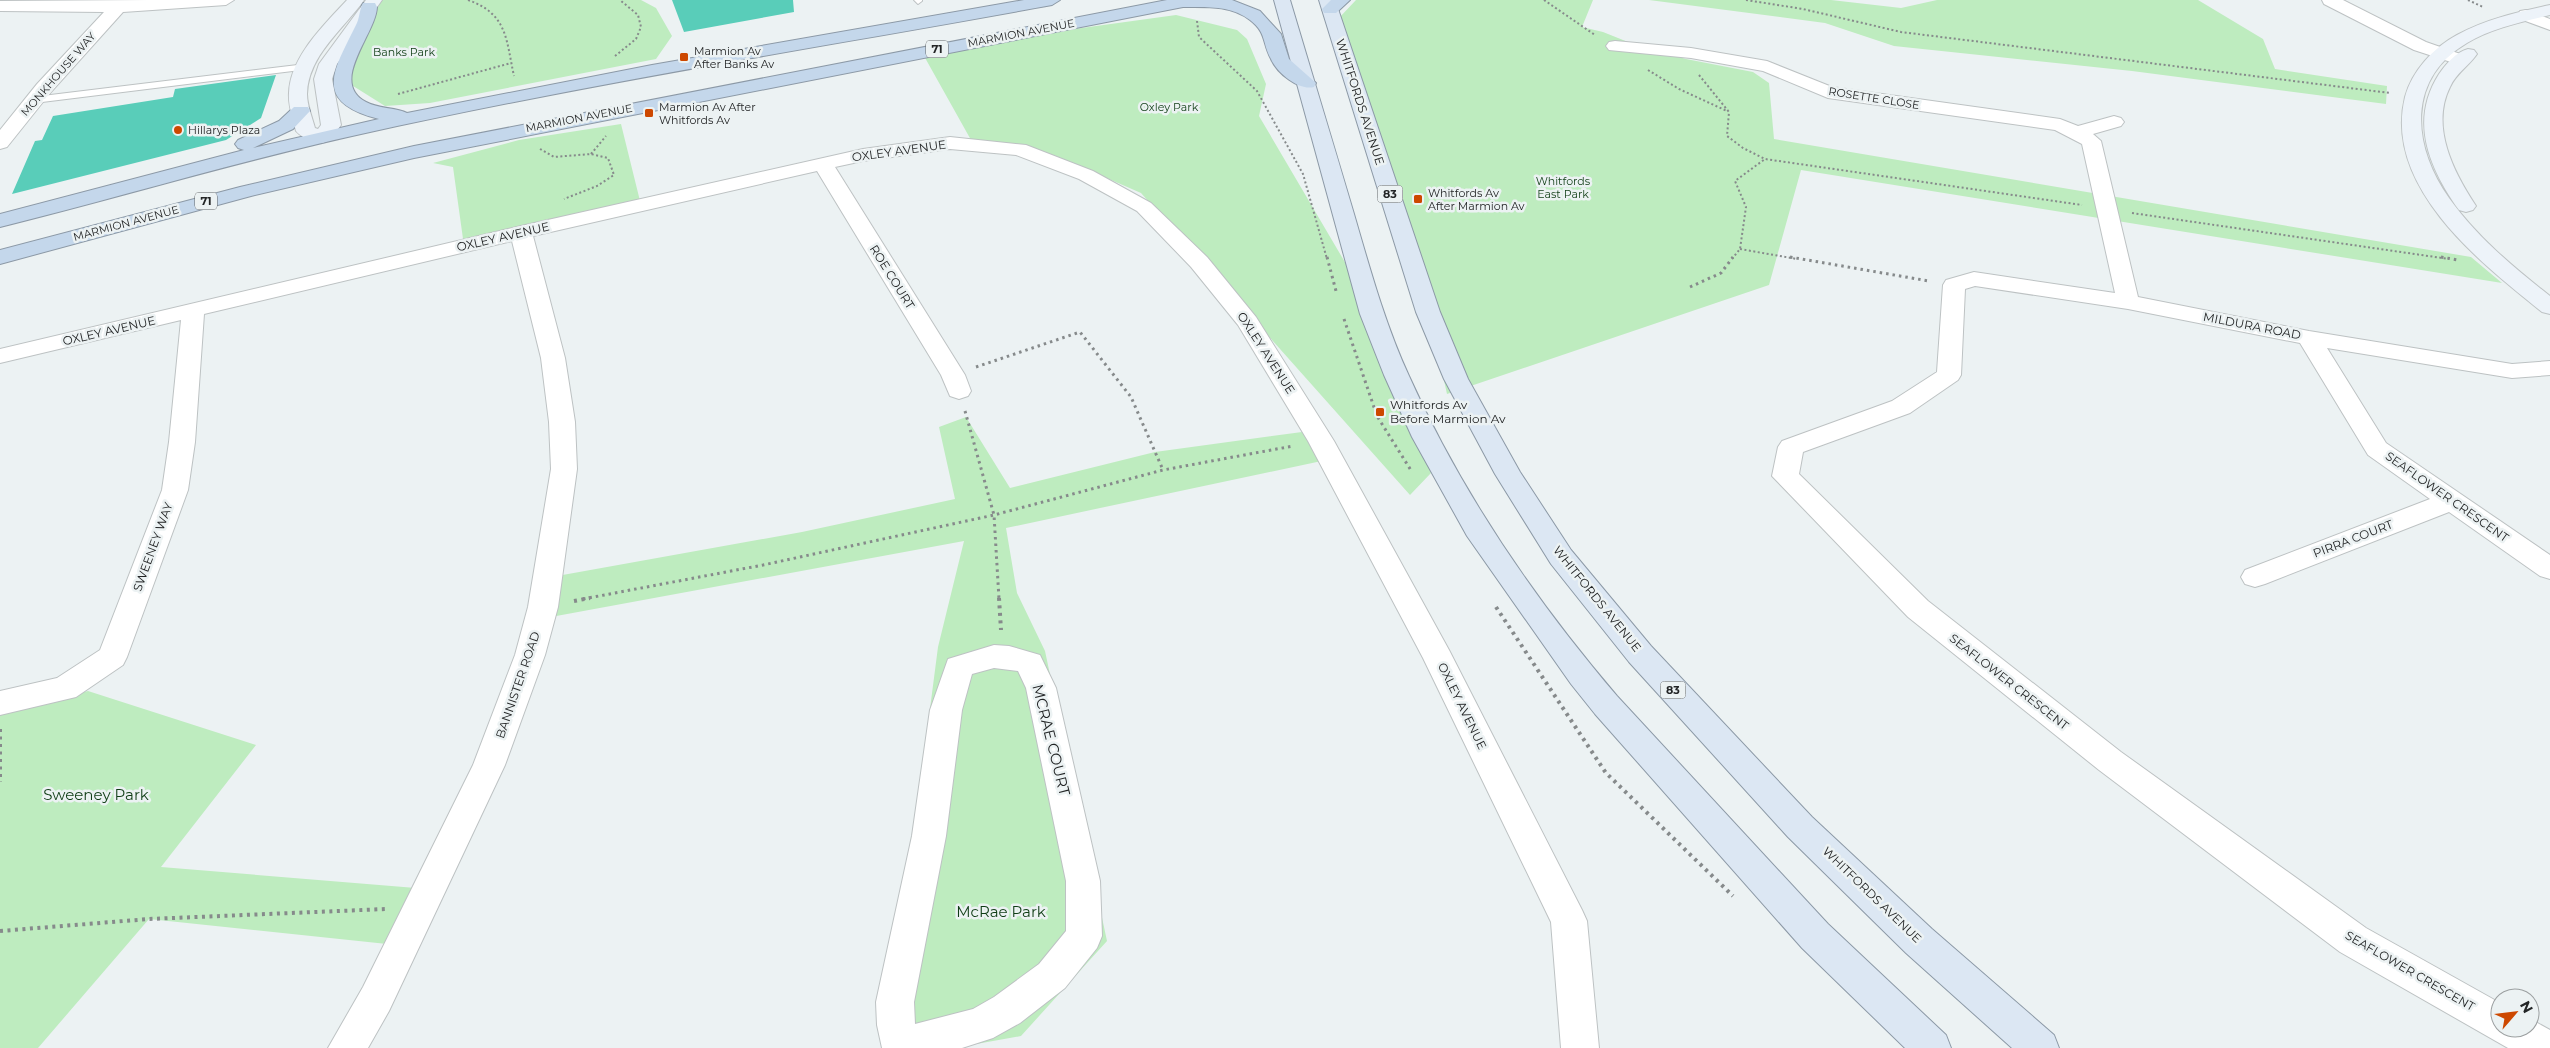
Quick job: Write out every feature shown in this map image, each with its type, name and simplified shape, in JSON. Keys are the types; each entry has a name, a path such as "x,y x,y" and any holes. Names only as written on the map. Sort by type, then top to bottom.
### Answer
{"highway":[{"path":"918,25 977,4 999,0"},
{"name":"71","path":"5,220 131,184 414,117 607,79 1052,0"},
{"name":"MARMION AVENUE","path":"0,257 247,190 414,152 1188,1 1226,3 1246,10 1261,21 1273,35 1281,61 1307,82"},
{"path":"367,2 369,19 353,45 341,73 347,97 364,110 382,115 414,117"},
{"path":"5,220 59,198 246,144 286,125 301,111"},
{"path":"247,190 283,174 313,150 321,138 335,150 374,153 414,152"}],"main road":[{"path":"1282,0 1372,314 1396,375 1425,437 1477,530 1582,676 1606,705 1815,936 1932,1048"},
{"name":"WHITFORDS AVENUE","path":"1333,3 1428,312 1456,379 1508,474 1561,557 1640,654 1800,827 1919,941 2040,1048"}],"street":[{"path":"0,6 118,5 226,0"},
{"path":"2330,0 2420,46 2460,60"},
{"path":"367,2 328,64 323,79 331,125 321,138 306,131 298,94 301,76 306,67 367,2"},
{"name":"MONKHOUSE WAY","path":"0,142 34,100 118,5"},
{"path":"2549,19 2526,15 2484,28 2463,38 2441,53 2421,76 2413,98 2411,137 2428,182 2462,227 2500,265 2550,307"},
{"path":"2549,19 2508,32 2490,40 2460,60 2439,86 2436,100 2434,137 2440,162 2454,190 2477,220 2509,252 2550,287"},
{"name":"ROSETTE CLOSE","path":"1615,46 1691,53 1767,66 1828,92 2060,125 2091,141 2128,302"},
{"path":"2076,133 2114,122"},
{"name":"OXLEY AVENUE","path":"0,356 521,232 864,155 950,144 1019,149 1086,175 1144,207 1199,262 1248,322 1321,441 1438,658 1568,921 1580,1048"},
{"name":"ROE COURT","path":"823,164 956,383"},
{"name":"BANNISTER ROAD","path":"347,1048 376,999 489,765 530,655 542,606 564,469 562,422 553,358 521,232"},
{"name":"MILDURA ROAD","path":"1954,285 1974,279 2128,302 2309,338 2512,371 2550,368"},
{"name":"SEAFLOWER CRESCENT","path":"1954,285 1949,375 1901,407 1791,447 1785,476 1918,609 2110,761 2353,940 2490,1017"},
{"name":"SWEENEY WAY","path":"0,703 65,688 112,657 175,490 182,442 193,311"},
{"name":"SEAFLOWER CRESCENT","path":"2309,338 2377,449 2550,569"},
{"name":"PIRRA COURT","path":"2255,577 2452,501"},
{"name":"MCRAE COURT","path":"1002,655 1029,662 1041,688 1083,881 1084,936 1052,976 1006,1010 980,1025 901,1047 896,1025 895,1002 929,836 946,710 959,667 976,659 1002,655"},
{"path":"2527,1038 2545,1048"}],"lane":[{"path":"34,100 306,67"}],"path":[{"path":"468,0 486,6 500,19 503,25 514,78"},
{"path":"614,56 628,48 641,31 642,24 638,15 620,0"},
{"path":"1746,0 1803,9 1901,32 2413,98"},
{"path":"1690,287 1721,273 1740,249 1746,207 1734,181 1765,159 1727,136 1729,112 1686,59 1691,53"},
{"path":"394,96 511,63"},
{"path":"590,154 611,130"},
{"path":"539,148 554,157 590,154 608,158 614,175 597,186 550,204 556,224"},
{"path":"1740,249 1954,285"},
{"path":"1002,655 994,515 956,383 1080,332 1131,397 1163,470"},
{"path":"542,606 763,565 994,515 1163,470 1321,441"},
{"path":"0,727 0,782"},
{"path":"0,931 149,919 419,908"}],"green space":[{"name":"Banks Park","path":"378,0 641,0 656,8 672,36 656,59 430,103 385,106 326,69"},
{"name":"Whitfords East Park","path":"1356,0 1593,0 1582,27 1686,59 1753,72 1769,83 1774,139 2471,257 2502,283 1801,170 1769,285 1447,394 1413,240 1339,18"},
{"path":"1649,0 1831,0 1901,8 1937,0 2198,0 2263,39 2275,69 2387,86 2386,104 2132,71 1894,46 1825,23"},
{"name":"Oxley Park","path":"1176,15 1237,30 1247,39 1266,84 1259,116 1346,264 1431,473 1410,495 1141,193 1056,156 1010,145 971,140 924,56 1060,31"},
{"path":"621,124 641,205 464,246 453,167 433,163 519,140"},
{"name":"McRae Park","path":"966,417 1010,488 1155,452 1302,432 1331,459 1006,528 1017,593 1045,651 1107,941 1021,1036 954,1048 886,1048 938,647 964,541 540,619 557,576 802,532 955,499 939,427"},
{"name":"Sweeney Park","path":"88,691 256,745 161,867 428,889 387,944 149,919 38,1048 0,1048 0,713"}],"building":[{"path":"672,0 793,0 794,12 684,32"},
{"name":"Hillarys Plaza","path":"276,75 261,118 226,140 12,194 35,141 42,140 53,116 173,97 175,89"}],"place":[{"name":"Marmion Av After Banks Av","path":"684,57"},
{"name":"Marmion Av After Whitfords Av","path":"649,113"},
{"name":"Hillarys Plaza","path":"178,130"},
{"name":"Whitfords Av After Marmion Av","path":"1418,199"},
{"name":"Whitfords Av Before Marmion Av","path":"1380,412"}]}
